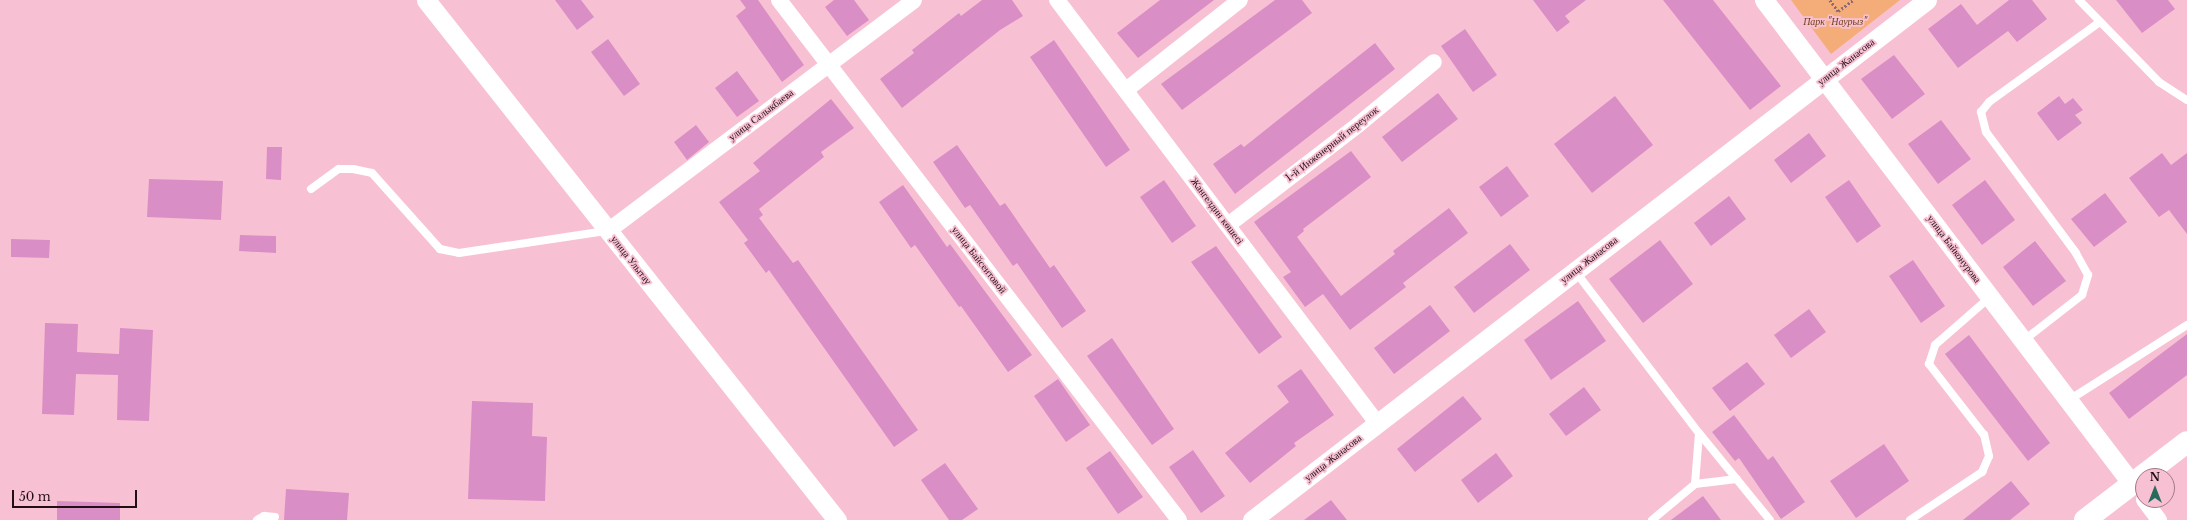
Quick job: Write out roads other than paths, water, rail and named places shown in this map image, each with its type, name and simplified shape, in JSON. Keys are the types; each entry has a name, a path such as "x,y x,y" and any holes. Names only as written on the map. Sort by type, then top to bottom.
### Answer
{"main road":[{"path":"2164,468 2187,442"},
{"path":"2085,520 2135,496"}],"street":[{"name":"улица Улытау","path":"426,0 837,520"},
{"name":"улица Байсеитовой","path":"779,0 1179,520"},
{"name":"улица Салыкбаева","path":"608,231 828,63 914,0"},
{"name":"Жангелдин көшесі","path":"1057,0 1377,423"},
{"path":"1126,90 1240,0"},
{"name":"улица Байконурова","path":"1764,0 1825,78 2135,487"},
{"name":"улица Жанасова","path":"1252,520 1927,0"},
{"name":"1-й Инженерный переулок","path":"1228,225 1359,124 1434,62"},
{"name":"улица Байконурова","path":"2150,508 2159,520"}],"lane":[{"path":"2079,0 2159,82 2187,100"},
{"path":"2023,341 2082,295 2088,275 2076,253 1986,132 1982,112 1989,102 2100,22"},
{"path":"311,189 339,170 353,169 372,172 440,249 459,253 608,231"},
{"path":"1575,271 1699,433 1770,520"},
{"path":"1910,520 1982,472 1989,456 1984,435 1929,364 1935,345 1990,297"},
{"path":"2069,400 2187,325"},
{"path":"1695,484 1699,433"},
{"path":"1652,520 1695,484 1736,479"},
{"path":"257,520 264,516 275,517"}],"park label":[{"name":"Парк \"Наурыз\"","path":"1835,22"}]}
